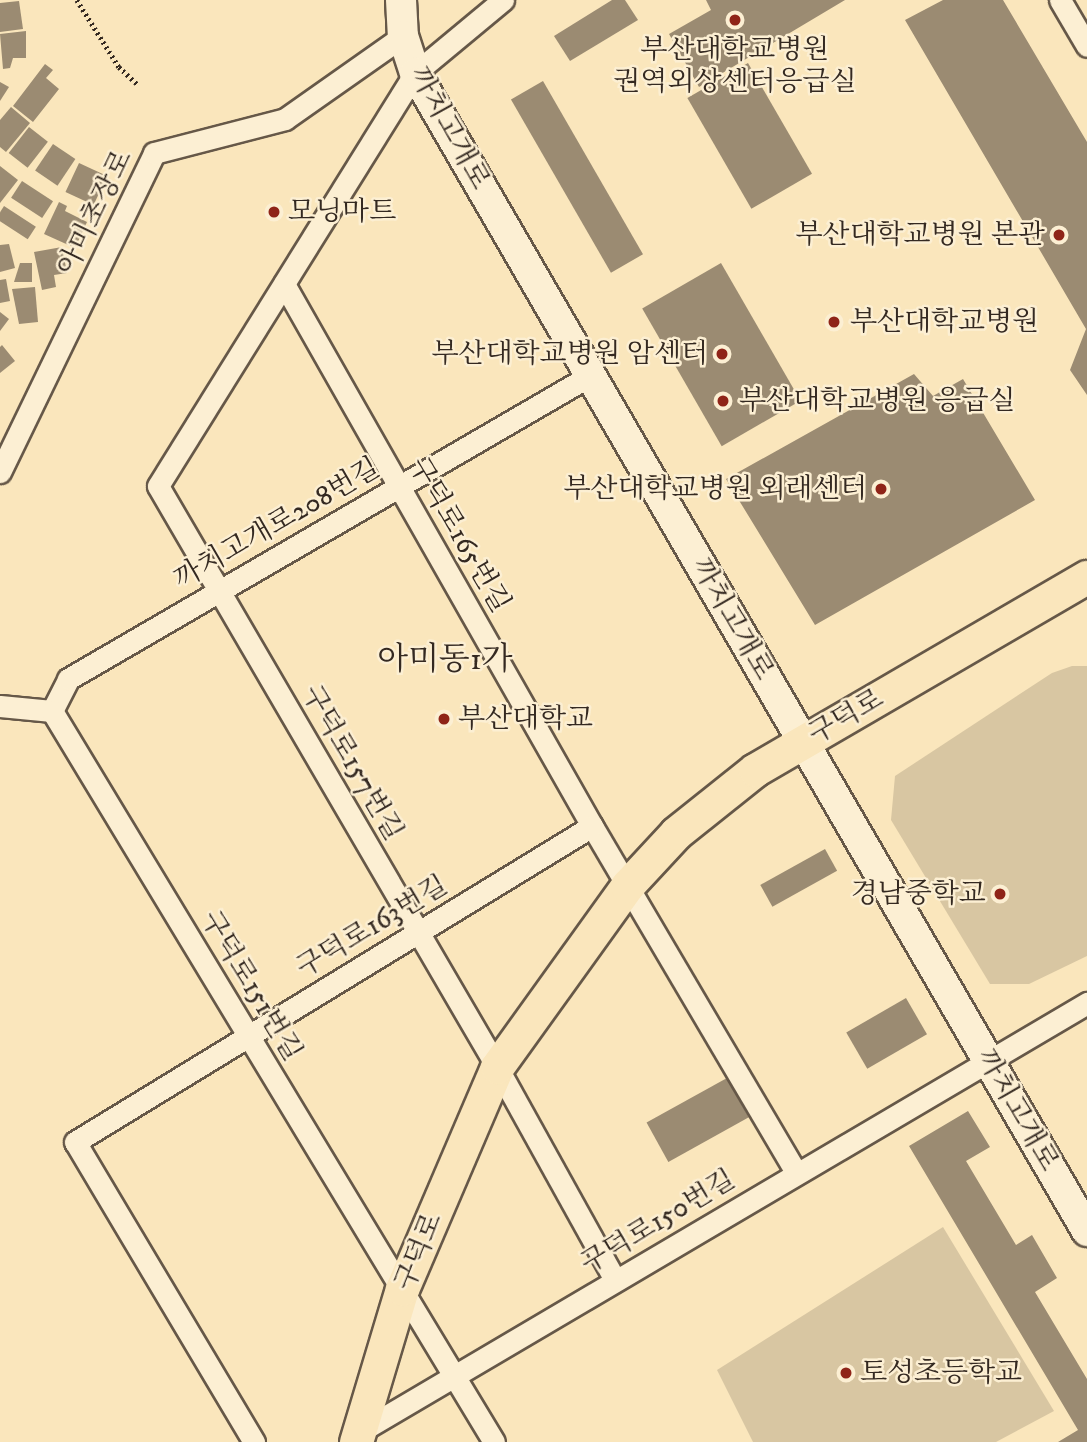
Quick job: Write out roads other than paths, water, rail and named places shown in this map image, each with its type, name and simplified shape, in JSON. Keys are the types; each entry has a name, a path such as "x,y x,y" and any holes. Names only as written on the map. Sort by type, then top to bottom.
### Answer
{"main road":[{"name":"까치고개로","path":"401,0 403,36 415,73 1087,1231"},
{"name":"구덕로","path":"352,1439 402,1289 497,1067 627,886 676,833 755,770 1087,577"}],"street":[{"path":"284,284 415,73 503,0"},
{"path":"1060,0 1087,46"},
{"name":"아미초장로","path":"0,472 154,153 285,119 403,36"},
{"name":"구덕로165번길","path":"284,284 627,886"},
{"name":"구덕로157번길","path":"284,284 158,486 497,1067"},
{"name":"까치고개로208번길","path":"52,711 68,679 591,375"},
{"path":"0,706 52,711"},
{"name":"구덕로151번길","path":"52,711 494,1442"},
{"name":"구덕로163번길","path":"254,1442 75,1142 592,826"},
{"path":"627,886 796,1173"},
{"name":"구덕로150번길","path":"352,1439 615,1280 1087,1003"},
{"path":"497,1067 615,1280"}],"place":[{"name":"부산대학교병원 권역외상센터응급실","path":"735,20"},
{"name":"모닝마트","path":"274,212"},
{"name":"부산대학교병원 본관","path":"1059,235"},
{"name":"부산대학교병원","path":"834,322"},
{"name":"부산대학교병원 암센터","path":"722,354"},
{"name":"부산대학교병원 응급실","path":"723,401"},
{"name":"부산대학교병원 외래센터","path":"881,489"},
{"name":"부산대학교","path":"444,719"},
{"name":"경남중학교","path":"1000,894"},
{"name":"토성초등학교","path":"846,1373"}],"district":[{"name":"아미동1가","path":"445,660"}]}
